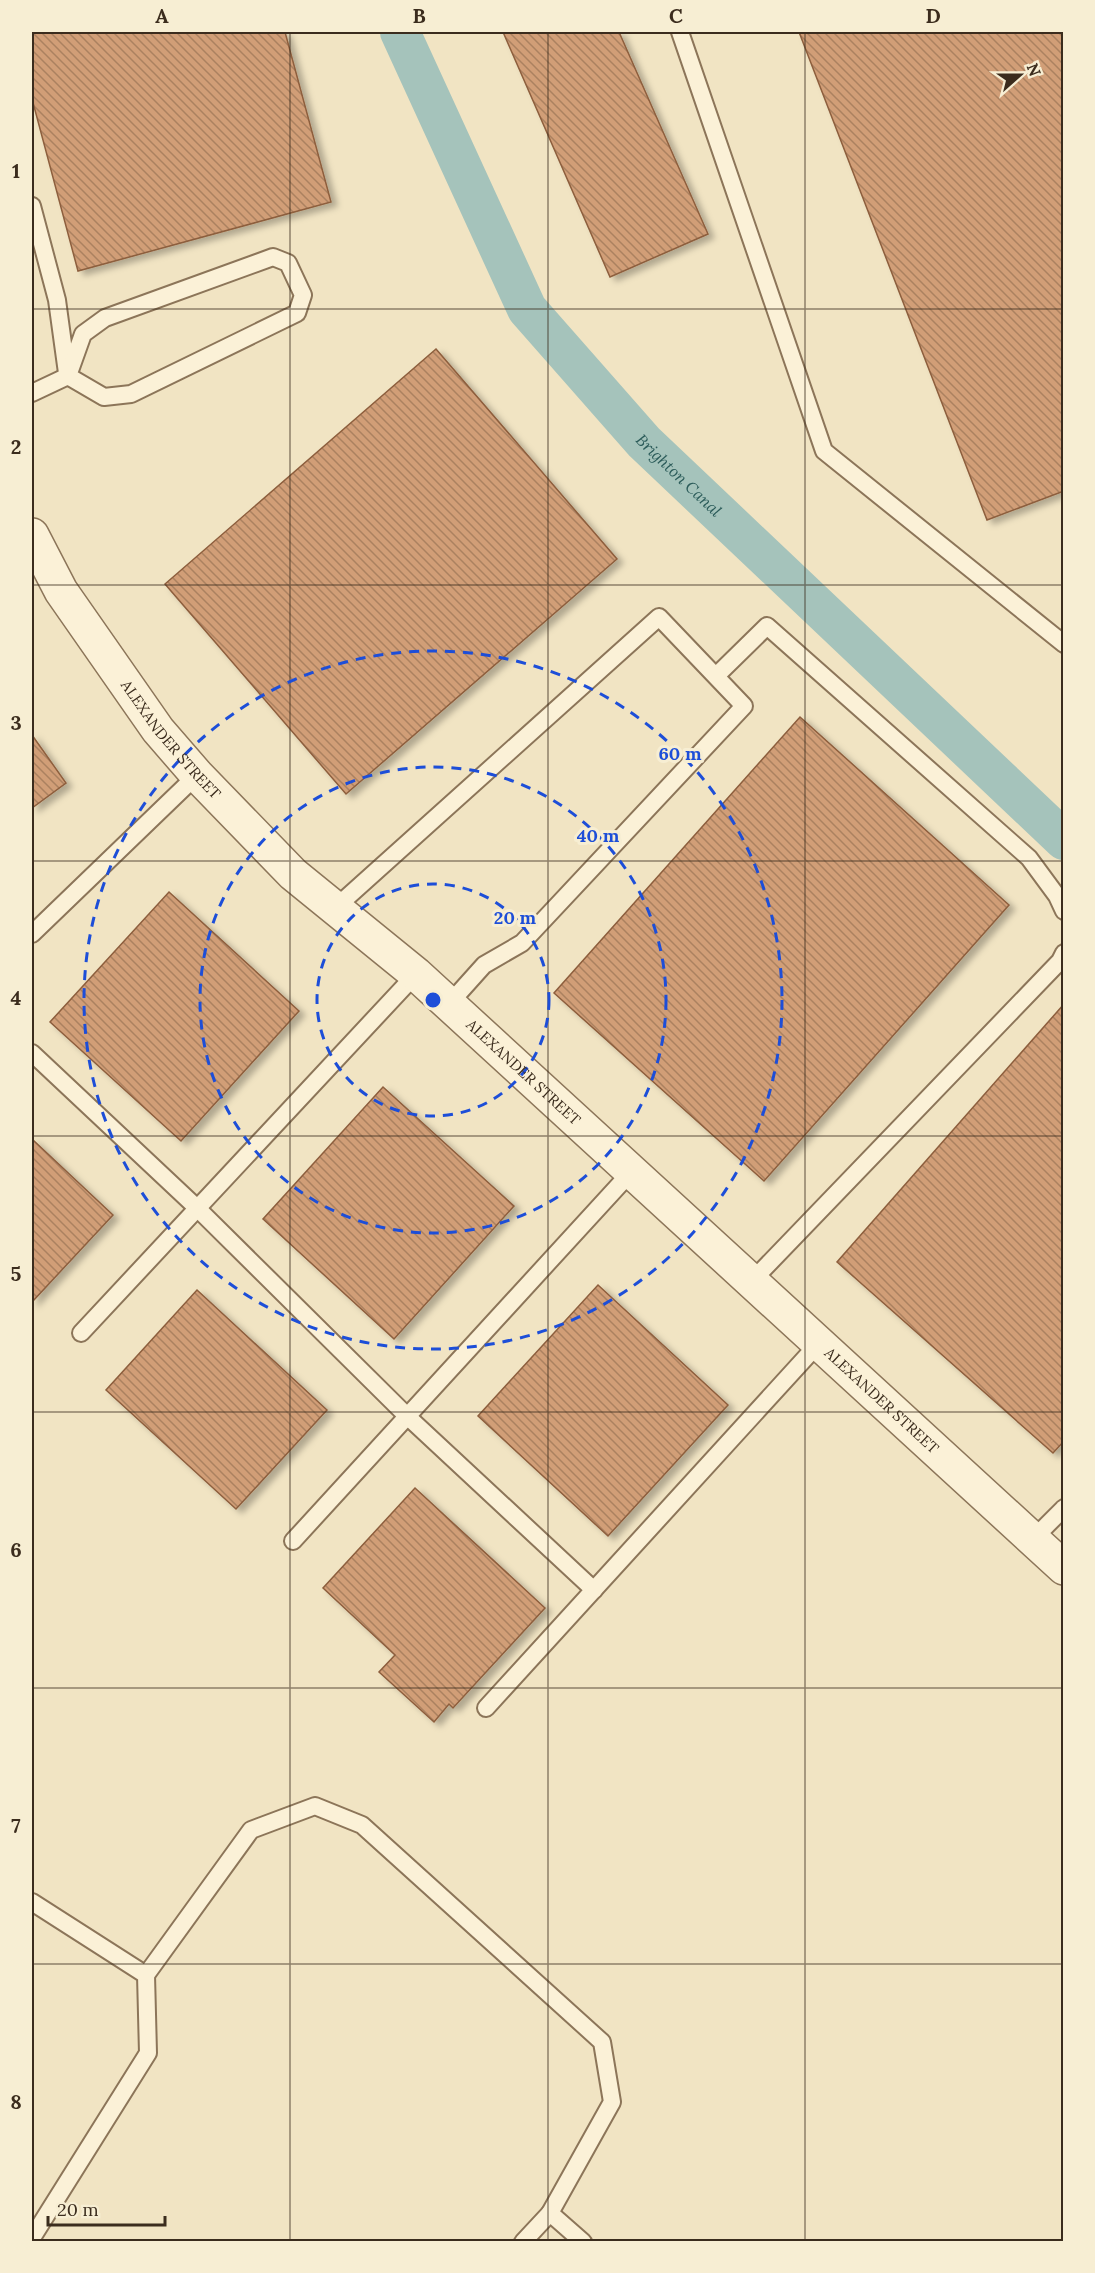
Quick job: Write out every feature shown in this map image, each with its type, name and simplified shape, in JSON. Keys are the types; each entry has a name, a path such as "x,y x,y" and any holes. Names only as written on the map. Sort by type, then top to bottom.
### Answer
{"street":[{"name":"ALEXANDER STREET","path":"32,535 61,591 158,730 197,775 293,874 416,974 1064,1568"}],"lane":[{"path":"680,32 824,451 1064,644"},
{"path":"32,206 57,300 68,376"},
{"path":"32,393 68,376 83,334 105,318 273,257 288,263 303,295 297,313 131,394 104,397 68,376"},
{"path":"334,909 659,616 744,706 522,943 484,964 449,1004"},
{"path":"716,676 767,626 1029,858 1057,896 1064,912"},
{"path":"32,934 197,775"},
{"path":"751,1282 1052,969 1064,953"},
{"path":"81,1333 416,974"},
{"path":"32,1053 196,1208 407,1416 594,1590"},
{"path":"293,1541 632,1171"},
{"path":"486,1708 819,1343"},
{"path":"1033,1539 1064,1508"},
{"path":"32,2238 148,2053 146,1975 252,1830 315,1806 362,1825 602,2042 612,2102 550,2213 523,2241"},
{"path":"32,1902 146,1975"},
{"path":"550,2213 583,2241"}],"building":[{"path":"32,32 285,32 331,202 78,271 32,99"},
{"path":"503,32 619,32 708,234 610,277"},
{"path":"799,32 1064,32 1064,491 987,520"},
{"path":"436,349 617,559 346,794 165,584"},
{"path":"800,717 1009,905 764,1181 554,993"},
{"path":"32,735 66,783 32,808"},
{"path":"169,892 299,1011 181,1141 50,1022"},
{"path":"1064,1004 1064,1441 1053,1453 837,1262"},
{"path":"383,1087 514,1206 394,1339 263,1219"},
{"path":"32,1139 113,1215 32,1302"},
{"path":"598,1285 728,1405 608,1536 478,1416"},
{"path":"197,1290 327,1410 236,1509 106,1390"},
{"path":"415,1488 545,1608 453,1708 449,1704 434,1722 379,1672 395,1655 323,1588"}],"waterway":[{"name":"Brighton Canal","path":"400,32 527,309 644,442 1064,840"}]}
